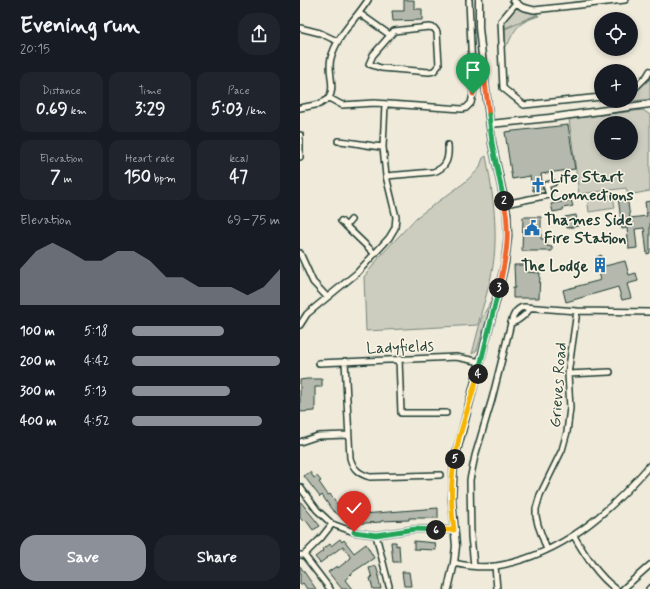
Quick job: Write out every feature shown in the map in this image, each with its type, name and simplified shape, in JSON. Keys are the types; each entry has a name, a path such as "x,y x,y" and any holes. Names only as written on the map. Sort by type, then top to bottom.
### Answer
{"street":[{"path":"300,108 320,104 329,98 332,90 330,61 337,41 368,0"},
{"path":"329,98 342,104 369,103 464,109 472,100 469,0"},
{"path":"448,589 456,546 452,493 454,462 481,362 505,263 508,225 492,143 479,28 479,0"},
{"path":"594,98 524,105 502,88 501,22 514,2 526,9 534,10 625,0"},
{"path":"359,13 390,35"},
{"path":"300,28 320,33 337,41"},
{"path":"434,28 437,32 439,66 432,72 380,68 370,64 371,56 390,35 396,30 434,28"},
{"path":"472,66 483,65"},
{"path":"638,85 650,71"},
{"path":"300,324 308,314 327,297 357,273 389,238 395,228 396,217 386,176 383,147 386,104"},
{"path":"638,104 650,104"},
{"path":"490,124 600,108"},
{"path":"300,135 300,157"},
{"path":"338,141 366,146 383,147"},
{"path":"386,176 433,172 439,170 447,162 449,156 448,145"},
{"path":"505,204 548,195 546,185 553,183"},
{"path":"346,226 351,220"},
{"path":"341,221 375,254"},
{"path":"300,253 313,282 327,297"},
{"path":"474,566 471,536 470,480 474,456 492,399 511,323 515,322 529,311 530,308 577,311 650,312"},
{"name":"Grieves Road","path":"547,550 538,525 536,509 539,496 559,459 566,439 570,412 568,374 577,311"},
{"name":"Ladyfields","path":"319,363 456,357 481,362"},
{"path":"399,359 401,413 446,413"},
{"path":"345,361 348,435 351,463 358,472 362,475 378,478 440,475"},
{"path":"568,374 610,372"},
{"path":"300,442 318,436 348,435"},
{"path":"454,563 474,566 495,566 528,558 562,544 608,510 650,465"},
{"path":"300,487 317,510 332,524 354,532 376,535 415,529 454,530"},
{"path":"330,589 302,555 321,538 332,524"},
{"path":"376,535 389,586"},
{"path":"574,536 587,557 601,575 616,589"},
{"path":"623,589 650,565"},
{"path":"495,566 496,589"}],"shaded area":[{"path":"516,8 526,12 538,14 505,28 505,22"},
{"path":"538,15 539,16 527,20 519,26 508,44 505,44 505,29"},
{"path":"650,79 650,99 638,100 638,90"},
{"path":"643,110 650,115 650,191 628,195 626,188 579,194 569,119"},
{"path":"486,156 493,199 495,243 492,272 478,325 366,331 364,277 382,254 417,217 464,183 479,169 483,158"},
{"path":"613,195 615,208 589,212 587,198"},
{"path":"493,298 477,350 472,354 481,319"}],"building":[{"path":"404,0 414,0 414,9 422,9 422,20 393,21 392,11 404,11"},
{"path":"568,125 575,169 541,174 543,189 533,191 530,176 512,179 505,132"},
{"path":"627,196 630,218 647,216 645,202 650,201 650,253 647,254 644,228 635,229 637,248 629,249 627,228 622,229 618,197"},
{"path":"571,200 573,206 553,212 551,204"},
{"path":"576,215 578,226 567,228 565,217"},
{"name":"Thames Side Fire Station","path":"523,217 541,217 541,239 547,239 547,246 552,247 552,251 522,251"},
{"path":"601,255 605,266 625,261 629,275 636,273 638,281 627,284 631,298 622,300 618,287 566,302 563,290 601,280 595,258"},
{"path":"514,265 526,265 526,272 540,273 539,298 513,298 513,288 515,288"},
{"path":"322,379 322,387 315,387 315,411 300,412 300,380"},
{"path":"310,472 314,478 317,476 321,481 319,482 328,495 330,494 338,505 339,503 345,507 343,509 348,512 343,518 332,510 322,495 320,497 304,476"},
{"path":"300,501 320,526 313,530 305,519 303,521 300,518"},
{"path":"438,508 438,518 409,518 409,520 351,524 351,515"},
{"path":"340,539 342,542 344,540 354,553 366,544 374,558 353,572 345,580 352,589 342,589 328,572 337,566 338,568 351,558 343,546 320,563 315,557 330,544 331,546"},
{"path":"414,541 435,543 436,550 414,549"},
{"path":"391,542 396,542 396,546 399,545 400,562 393,562"},
{"path":"300,566 316,589 307,589 303,583 300,585"},
{"path":"376,566 381,589 373,589 370,578 372,578 369,568"},
{"path":"402,572 409,572 411,586 404,586"}],"place":[{"name":"Life Start Connections","path":"538,185"},
{"name":"Thames Side Fire Station","path":"532,228"},
{"name":"The Lodge","path":"600,265"}],"route":[{"path":"354,532 376,535 415,529 454,530 452,519 452,487 454,462 459,438 478,376 486,336 497,297 505,263 508,236 507,213 494,157 483,65 472,66 473,94"}]}
